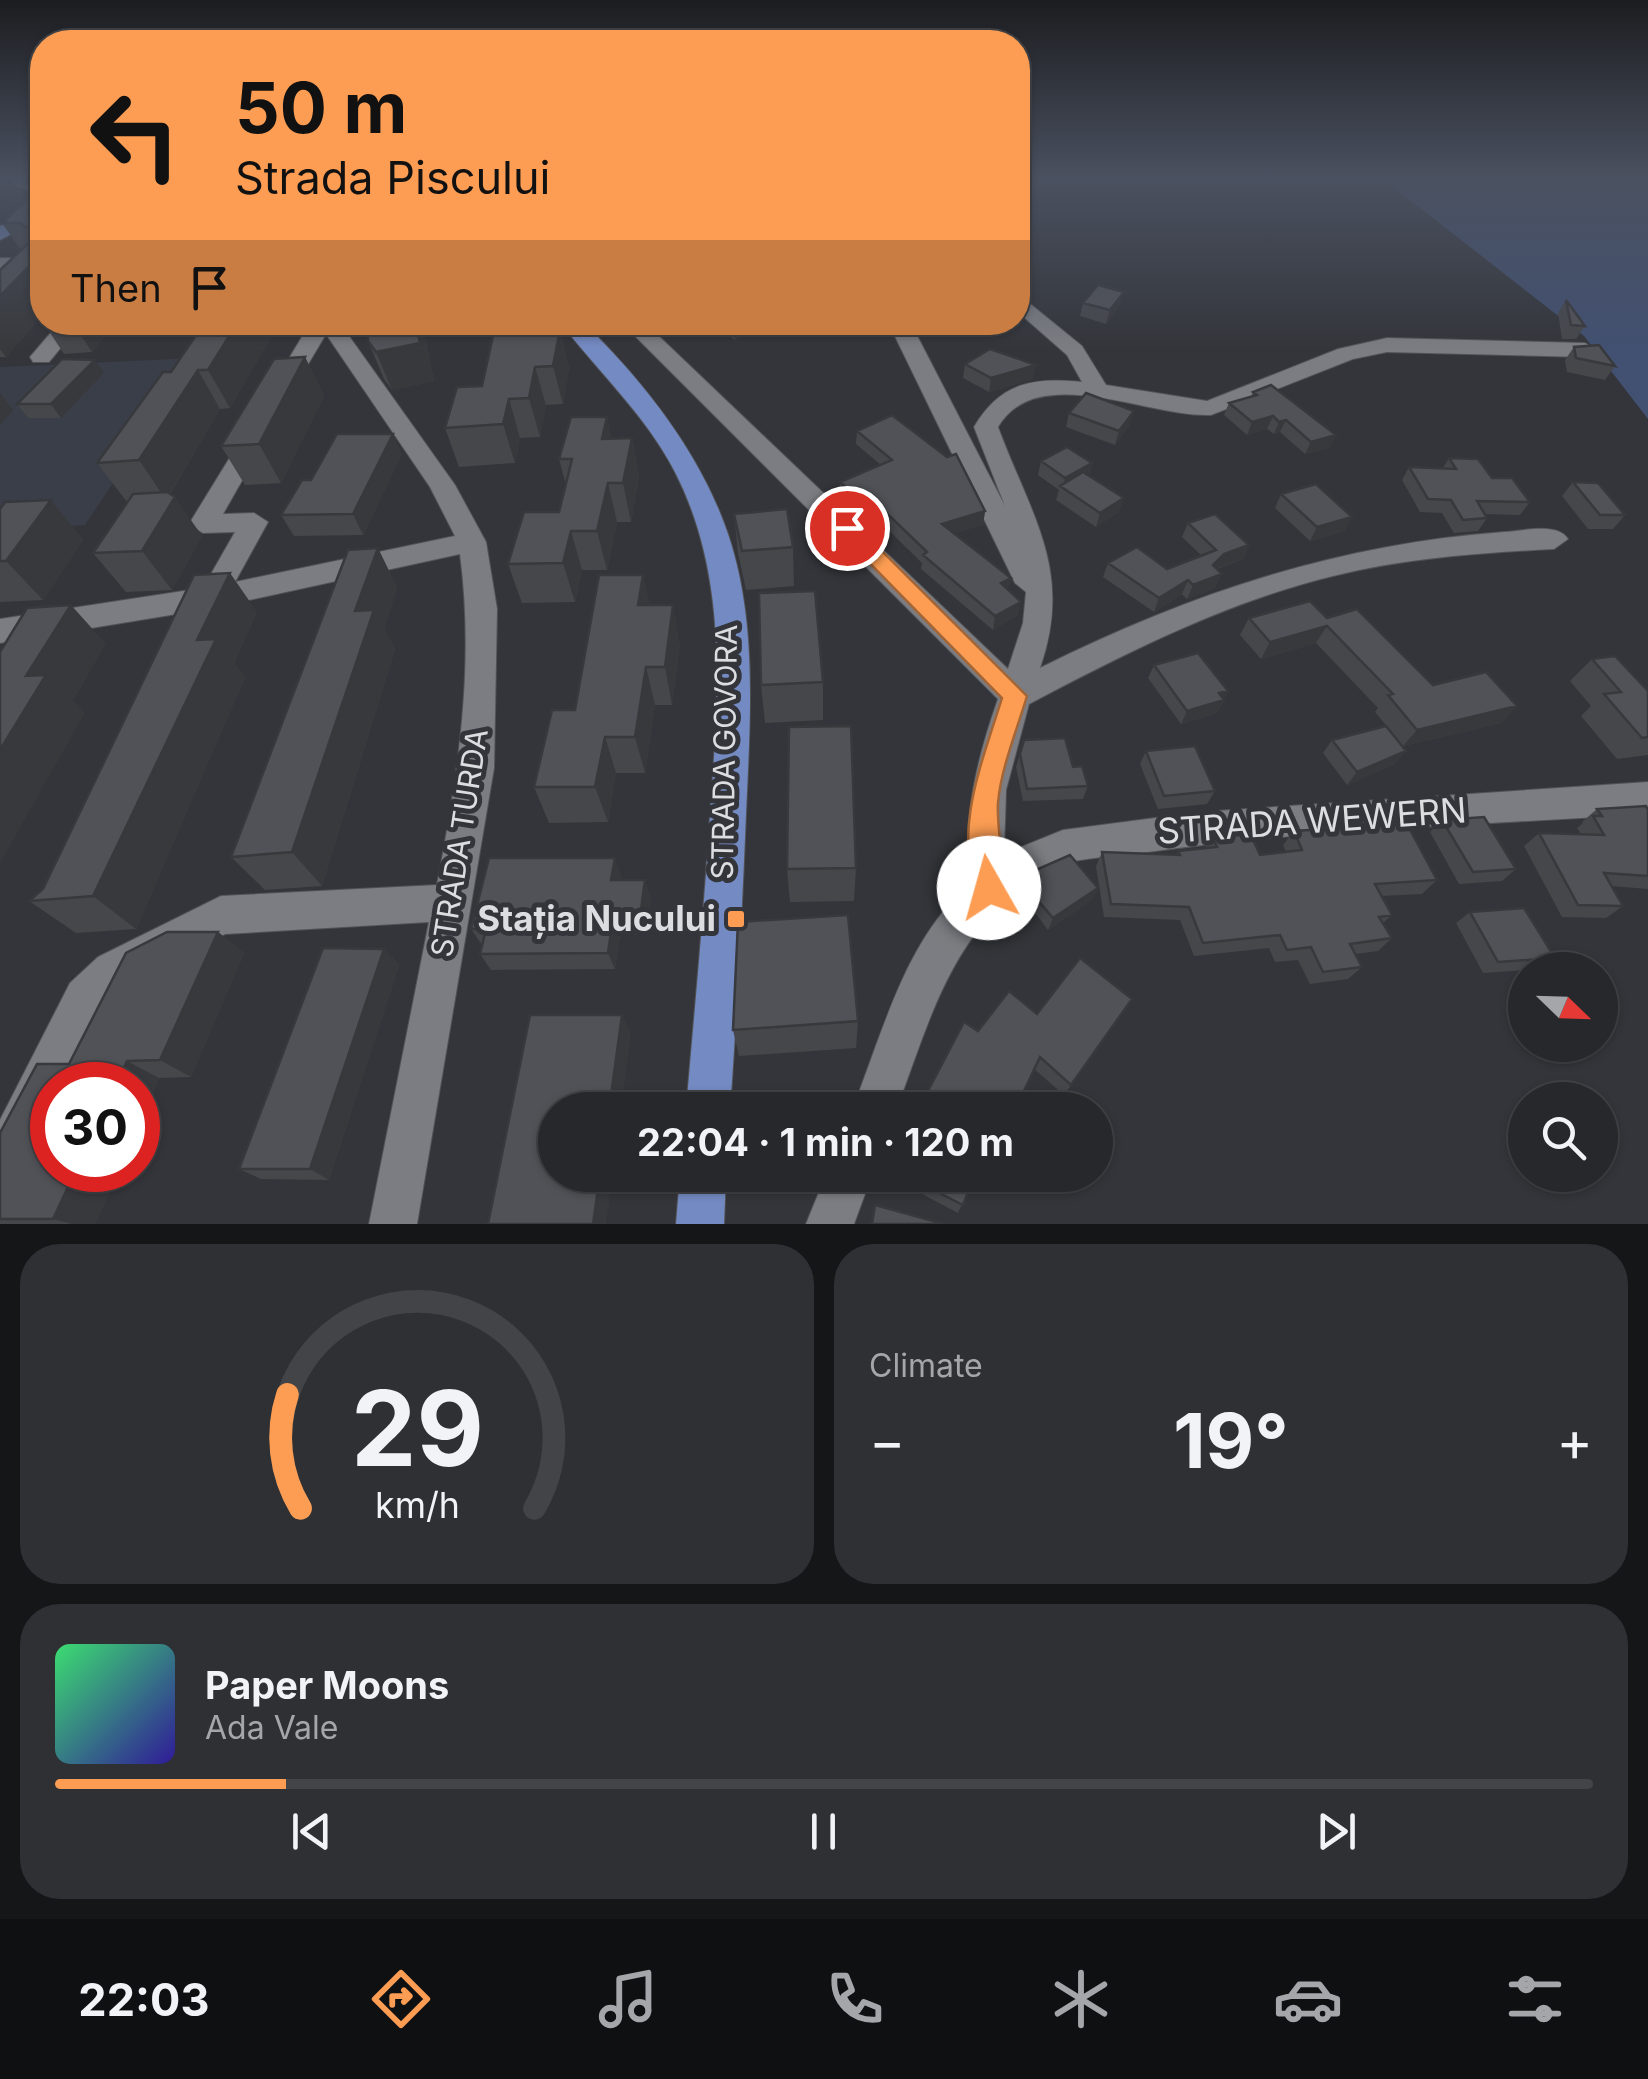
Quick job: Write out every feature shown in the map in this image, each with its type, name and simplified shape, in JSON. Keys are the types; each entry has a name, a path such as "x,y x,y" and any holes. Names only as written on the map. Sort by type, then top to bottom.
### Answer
{"main road":[{"name":"STRADA GOVORA","path":"582,335 630,385 673,445 715,535 722,571 731,656 732,752 709,1092"},
{"path":"700,1224 703,1192"}],"street":[{"path":"0,264 30,270"},
{"path":"1030,310 1082,354 1096,391"},
{"path":"41,357 60,335"},
{"path":"195,634 254,522 203,524 317,335"},
{"name":"STRADA TURDA","path":"334,335 442,485 472,542 482,610 478,768 393,1224"},
{"path":"645,335 782,464 1015,696"},
{"path":"906,335 995,508 1026,579 1041,590"},
{"path":"989,888 983,845 985,798 1040,618 1041,590 1032,534 986,427 992,408 1008,395 1058,388 1096,391 1168,406 1211,408 1346,354 1387,346 1584,350"},
{"path":"1015,696 1149,630 1265,586 1376,557 1475,543 1554,539"},
{"path":"0,631 211,598 472,542"},
{"path":"346,602 360,566"},
{"path":"38,657 57,624"},
{"name":"STRADA WEWERN","path":"881,1092 934,957 958,918 1020,864 1062,846 1108,838 1648,798"},
{"path":"0,1170 68,1028 85,998 112,971 221,915 454,902"},
{"path":"830,1224 842,1192"}],"shaded area":[{"path":"1456,236 1648,236 1648,419 1584,336"},
{"path":"196,358 85,525 0,530 0,367"}],"building":[{"path":"30,242 30,265 0,296 0,270"},
{"path":"1098,285 1124,292 1110,310 1083,303"},
{"path":"1566,300 1585,326 1571,325"},
{"path":"196,335 230,335 208,370 198,370 139,460 97,463 163,372 171,372"},
{"path":"367,335 418,335 420,343 376,352"},
{"path":"493,335 559,335 553,366 535,367 529,398 509,399 503,424 445,428 457,387 482,386"},
{"path":"1599,345 1615,366 1576,358 1574,347"},
{"path":"990,349 1036,365 991,378 965,364"},
{"path":"305,357 259,444 221,446 274,359"},
{"path":"62,359 95,360 51,404 17,404"},
{"path":"1271,385 1336,435 1311,442 1286,420 1279,422 1273,416 1252,422 1229,403 1257,395 1253,392"},
{"path":"1086,393 1134,411 1119,431 1069,413"},
{"path":"892,415 947,457 956,454 985,511 942,524 1011,578 1001,583 1021,602 995,616 923,555 927,552 873,500 863,504 840,482 892,460 857,431"},
{"path":"571,417 607,417 602,439 632,438 623,483 608,483 597,531 571,531 563,563 508,564 524,512 559,512 572,459 559,459"},
{"path":"337,434 393,434 353,514 281,515 302,480 311,480"},
{"path":"1067,447 1092,463 1065,478 1041,461"},
{"path":"1449,458 1478,459 1492,478 1512,478 1530,502 1477,501 1487,518 1463,520 1451,500 1428,499 1409,467 1456,469"},
{"path":"1083,472 1124,498 1100,513 1060,486"},
{"path":"1573,482 1598,483 1625,515 1600,515"},
{"path":"1316,484 1352,517 1317,527 1281,494"},
{"path":"167,492 175,497 142,551 93,553 133,494"},
{"path":"51,500 6,561 0,561 0,509 5,502"},
{"path":"787,509 793,547 742,551 734,514"},
{"path":"1215,514 1249,545 1224,554 1213,565 1222,574 1193,585 1188,580 1159,598 1108,563 1137,547 1167,569 1216,550 1188,523"},
{"path":"378,548 355,611 374,610 292,852 231,857 348,550"},
{"path":"230,573 197,640 216,639 93,896 29,901 43,889 194,575"},
{"path":"599,575 643,575 638,605 673,605 665,667 646,667 635,737 605,737 595,787 534,787 552,710 575,710"},
{"path":"815,591 823,682 761,685 759,593"},
{"path":"1310,601 1327,618 1357,609 1433,685 1486,672 1517,706 1417,730 1388,695 1393,694 1327,626 1270,642 1249,618"},
{"path":"71,605 26,676 46,675 0,750 0,652 27,608"},
{"path":"1198,653 1228,691 1219,693 1224,700 1187,711 1154,665"},
{"path":"1615,656 1648,691 1648,737 1642,738 1604,694 1621,692 1592,659"},
{"path":"851,726 856,868 787,869 789,727"},
{"path":"1386,726 1406,751 1357,772 1332,740"},
{"path":"1065,738 1073,767 1082,766 1088,786 1027,789 1020,754 1024,740"},
{"path":"1195,746 1215,791 1164,796 1146,751"},
{"path":"1646,806 1648,876 1604,873 1623,906 1578,905 1539,833 1604,835 1593,816 1602,816 1597,809"},
{"path":"1484,817 1516,869 1473,872 1442,820"},
{"path":"1407,824 1437,880 1375,884 1392,915 1379,917 1392,938 1350,944 1362,967 1323,972 1311,947 1287,950 1280,935 1203,943 1189,907 1111,904 1102,852 1180,855 1178,851 1217,847 1212,836 1250,833 1260,855 1302,850 1294,831"},
{"path":"1070,855 1098,888 1053,918 1040,903 1002,928 991,914 1038,869"},
{"path":"489,858 615,858 611,880 645,880 640,917 613,918 608,953 480,954 486,929 471,929"},
{"path":"1524,908 1551,952 1508,952 1508,961 1498,962 1470,912"},
{"path":"848,915 858,1021 733,1030 738,922"},
{"path":"167,932 218,932 160,1060 70,1062 126,953"},
{"path":"323,948 384,949 310,1169 239,1169"},
{"path":"1080,958 1132,999 1071,1085 1040,1057 1023,1092 927,1092 964,1022 978,1031 1009,991 1037,1014"},
{"path":"530,1015 622,1015 611,1092 538,1092 538,1192 598,1192 593,1224 488,1224"},
{"path":"30,1077 30,1192 66,1192 53,1219 0,1219 0,1133"},
{"path":"937,1192 968,1192 963,1205"},
{"path":"875,1205 944,1224 872,1224"}],"place":[{"name":"Stația Nucului","path":"736,919"}],"route":[{"path":"847,528 1015,696 992,762 985,798 983,845 989,888"}]}
